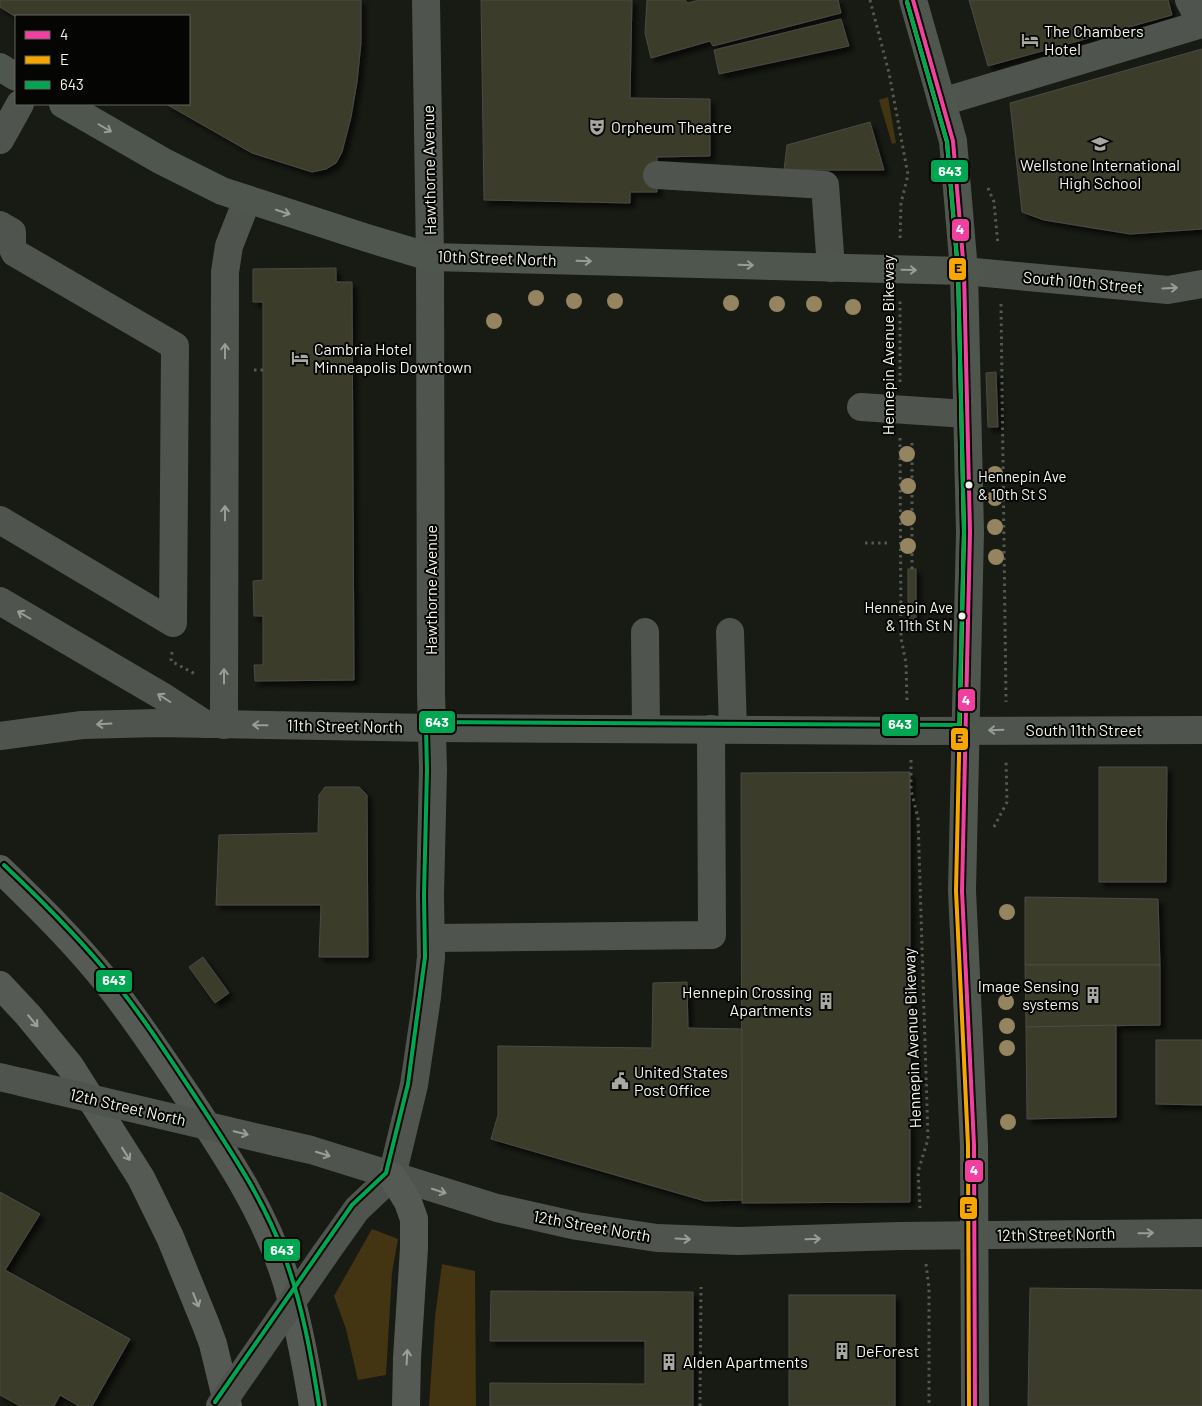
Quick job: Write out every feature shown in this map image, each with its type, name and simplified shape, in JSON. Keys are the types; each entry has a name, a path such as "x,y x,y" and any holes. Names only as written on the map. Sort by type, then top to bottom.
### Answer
{"highway":[{"path":"0,869 56,924 108,984 162,1058 227,1155 268,1232 286,1279 296,1317 313,1406"},
{"path":"0,985 28,1015 70,1066 141,1178 170,1237 206,1325 213,1344 228,1406"},
{"path":"392,1176 408,1202 414,1219 406,1406"}],"main road":[{"path":"913,0 953,141 964,271 970,532 962,891 974,1145 975,1406"},
{"path":"0,67 15,76"},
{"name":"10th Street North","path":"65,105 212,187 247,200 430,257 964,271"}],"street":[{"name":"Hawthorne Avenue","path":"392,1176 404,1130 416,1069 427,997 431,938 430,895 433,770 430,257 426,0"},
{"path":"942,102 1202,24 1189,0"},
{"path":"0,140 19,105"},
{"path":"657,176 825,184 831,268"},
{"path":"0,601 162,696 215,724 225,272 230,246 247,200"},
{"path":"0,225 12,232 12,247 15,253 175,346 173,623"},
{"name":"South 10th Street","path":"964,271 1168,290 1202,284"},
{"path":"861,407 967,414"},
{"path":"0,520 173,623"},
{"path":"645,632 646,728"},
{"path":"431,938 712,935 722,729 730,632"},
{"name":"11th Street North","path":"0,736 91,725 215,724 432,728 646,728 965,732"},
{"name":"South 11th Street","path":"965,732 1006,730 1202,730"},
{"name":"12th Street North","path":"10,1080 311,1150 498,1208 561,1223 629,1235 738,1241 899,1236 1202,1232"},
{"path":"220,1406 357,1209 392,1176"}],"path":[{"name":"Hennepin Avenue Bikeway","path":"870,0 889,73 908,175 901,203 900,409 901,638 906,663 907,695"},
{"path":"912,441 912,569"},
{"path":"865,543 891,543"},
{"path":"173,623 171,661 202,679"},
{"name":"Hennepin Avenue Bikeway","path":"910,758 910,790 918,818 928,1139 918,1172 922,1236 929,1288 929,1406"},
{"path":"993,828 1007,802 1006,760"},
{"path":"700,1406 701,1287"}],"shaded area":[{"path":"888,97 896,143 892,144 879,100"},
{"path":"372,1229 398,1239 392,1273 386,1375 358,1380 346,1329 334,1296"},
{"path":"442,1264 475,1271 476,1406 429,1406 435,1317"}],"building":[{"path":"0,0 361,0 361,43 357,82 342,152 336,163 326,169 312,172 252,153 168,105 190,105 190,15 15,16 0,7"},
{"name":"Orpheum Theatre","path":"481,0 632,0 630,98 710,99 710,156 657,157 657,192 630,192 630,203 484,200"},
{"path":"647,0 685,0 688,3 699,0 838,0 841,13 713,46 710,41 651,58 645,33"},
{"name":"The Chambers Hotel","path":"969,0 1168,0 1172,15 988,66"},
{"path":"841,19 849,46 719,74 714,50"},
{"path":"1202,49 1202,229 1130,234 1044,220 1022,212 1010,103"},
{"path":"870,122 884,170 784,170 787,145"},
{"path":"336,268 336,282 352,282 354,680 255,681 254,665 263,665 263,616 254,616 253,581 263,580 263,302 253,302 253,269"},
{"path":"996,372 998,427 988,427 986,373"},
{"path":"908,569 916,569 916,624 908,624"},
{"path":"1099,767 1167,767 1166,882 1099,882"},
{"name":"Hennepin Crossing Apartments","path":"910,772 910,1202 742,1203 741,773"},
{"path":"325,787 359,787 367,795 368,957 319,957 321,905 216,905 219,835 318,833 319,795"},
{"path":"1025,897 1158,899 1160,965 1025,965"},
{"path":"203,957 229,993 215,1003 189,967"},
{"name":"Image Sensing systems","path":"1025,965 1160,965 1160,1025 1026,1027"},
{"name":"United States Post Office","path":"687,982 688,1028 742,1029 742,1200 705,1201 491,1139 498,1115 498,1046 652,1048 653,983"},
{"path":"1116,1025 1116,1117 1027,1119 1026,1027"},
{"path":"1156,1040 1202,1040 1202,1105 1156,1104"},
{"path":"0,1192 40,1214 5,1270 130,1339 92,1406 79,1406 60,1395 54,1406 20,1406 0,1395"},
{"path":"1030,1288 1202,1290 1202,1406 1028,1406"},
{"name":"Alden Apartments","path":"491,1291 693,1292 693,1406 490,1406 490,1383 645,1384 645,1341 490,1341"},
{"name":"DeForest","path":"789,1295 895,1295 895,1406 789,1406"}],"transit line":[{"name":"4","path":"913,0 953,141 964,271 970,532 962,891 974,1145 975,1406"},
{"name":"E","path":"907,2 947,142 958,271 964,532 956,891 968,1145 969,1406"},
{"name":"643","path":"215,1402 352,1205 386,1173 408,1084 425,957 426,728 428,723 959,725 964,532 958,271 947,142 907,2"},
{"name":"643","path":"4,865 66,926 115,982 167,1054 248,1180 268,1217 284,1255 296,1292 313,1367 319,1405"}],"place":[{"name":"The Chambers Hotel","path":"1030,40"},
{"name":"Orpheum Theatre","path":"597,127"},
{"name":"Wellstone International High School","path":"1100,144"},
{"name":"Cambria Hotel Minneapolis Downtown","path":"300,358"},
{"name":"Hennepin Ave & 10th St S","path":"969,485"},
{"name":"Hennepin Ave & 11th St N","path":"962,616"},
{"name":"Image Sensing systems","path":"1093,995"},
{"name":"Hennepin Crossing Apartments","path":"826,1001"},
{"name":"United States Post Office","path":"620,1081"},
{"name":"DeForest","path":"842,1351"},
{"name":"Alden Apartments","path":"669,1362"}]}
